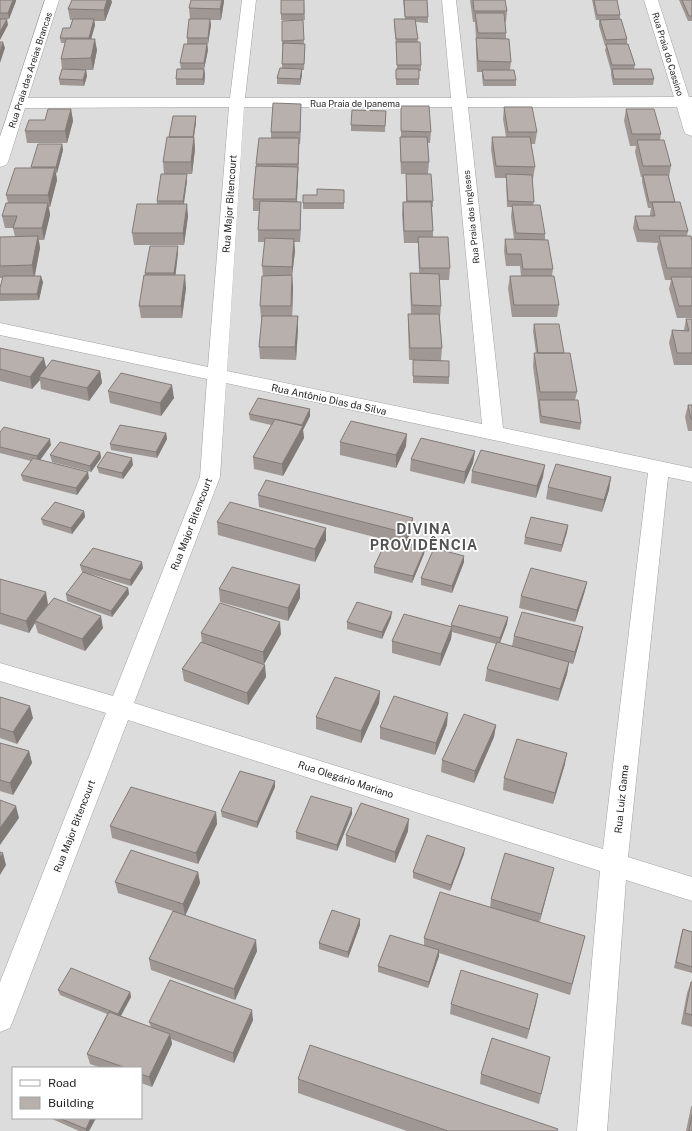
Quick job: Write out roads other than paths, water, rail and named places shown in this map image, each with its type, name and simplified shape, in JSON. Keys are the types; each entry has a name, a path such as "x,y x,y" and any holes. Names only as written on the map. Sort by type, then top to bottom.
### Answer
{"street":[{"name":"Rua Praia das Areias Brancas","path":"0,162 52,0"},
{"name":"Rua Major Bitencourt","path":"0,1018 210,477 236,103 249,0"},
{"name":"Rua Praia dos Ingleses","path":"449,0 493,433"},
{"name":"Rua Praia do Cassino","path":"651,0 688,102 692,131"},
{"name":"Rua Praia de Ipanema","path":"19,103 688,102"},
{"name":"Rua Antônio Dias da Silva","path":"0,329 659,468"},
{"path":"659,468 692,475"},
{"name":"Rua Luiz Gama","path":"592,1131 614,864 659,468"},
{"name":"Rua Olegário Mariano","path":"0,672 120,708 692,889"}],"district":[{"name":"DIVINA PROVIDÊNCIA","path":"424,538"}]}
